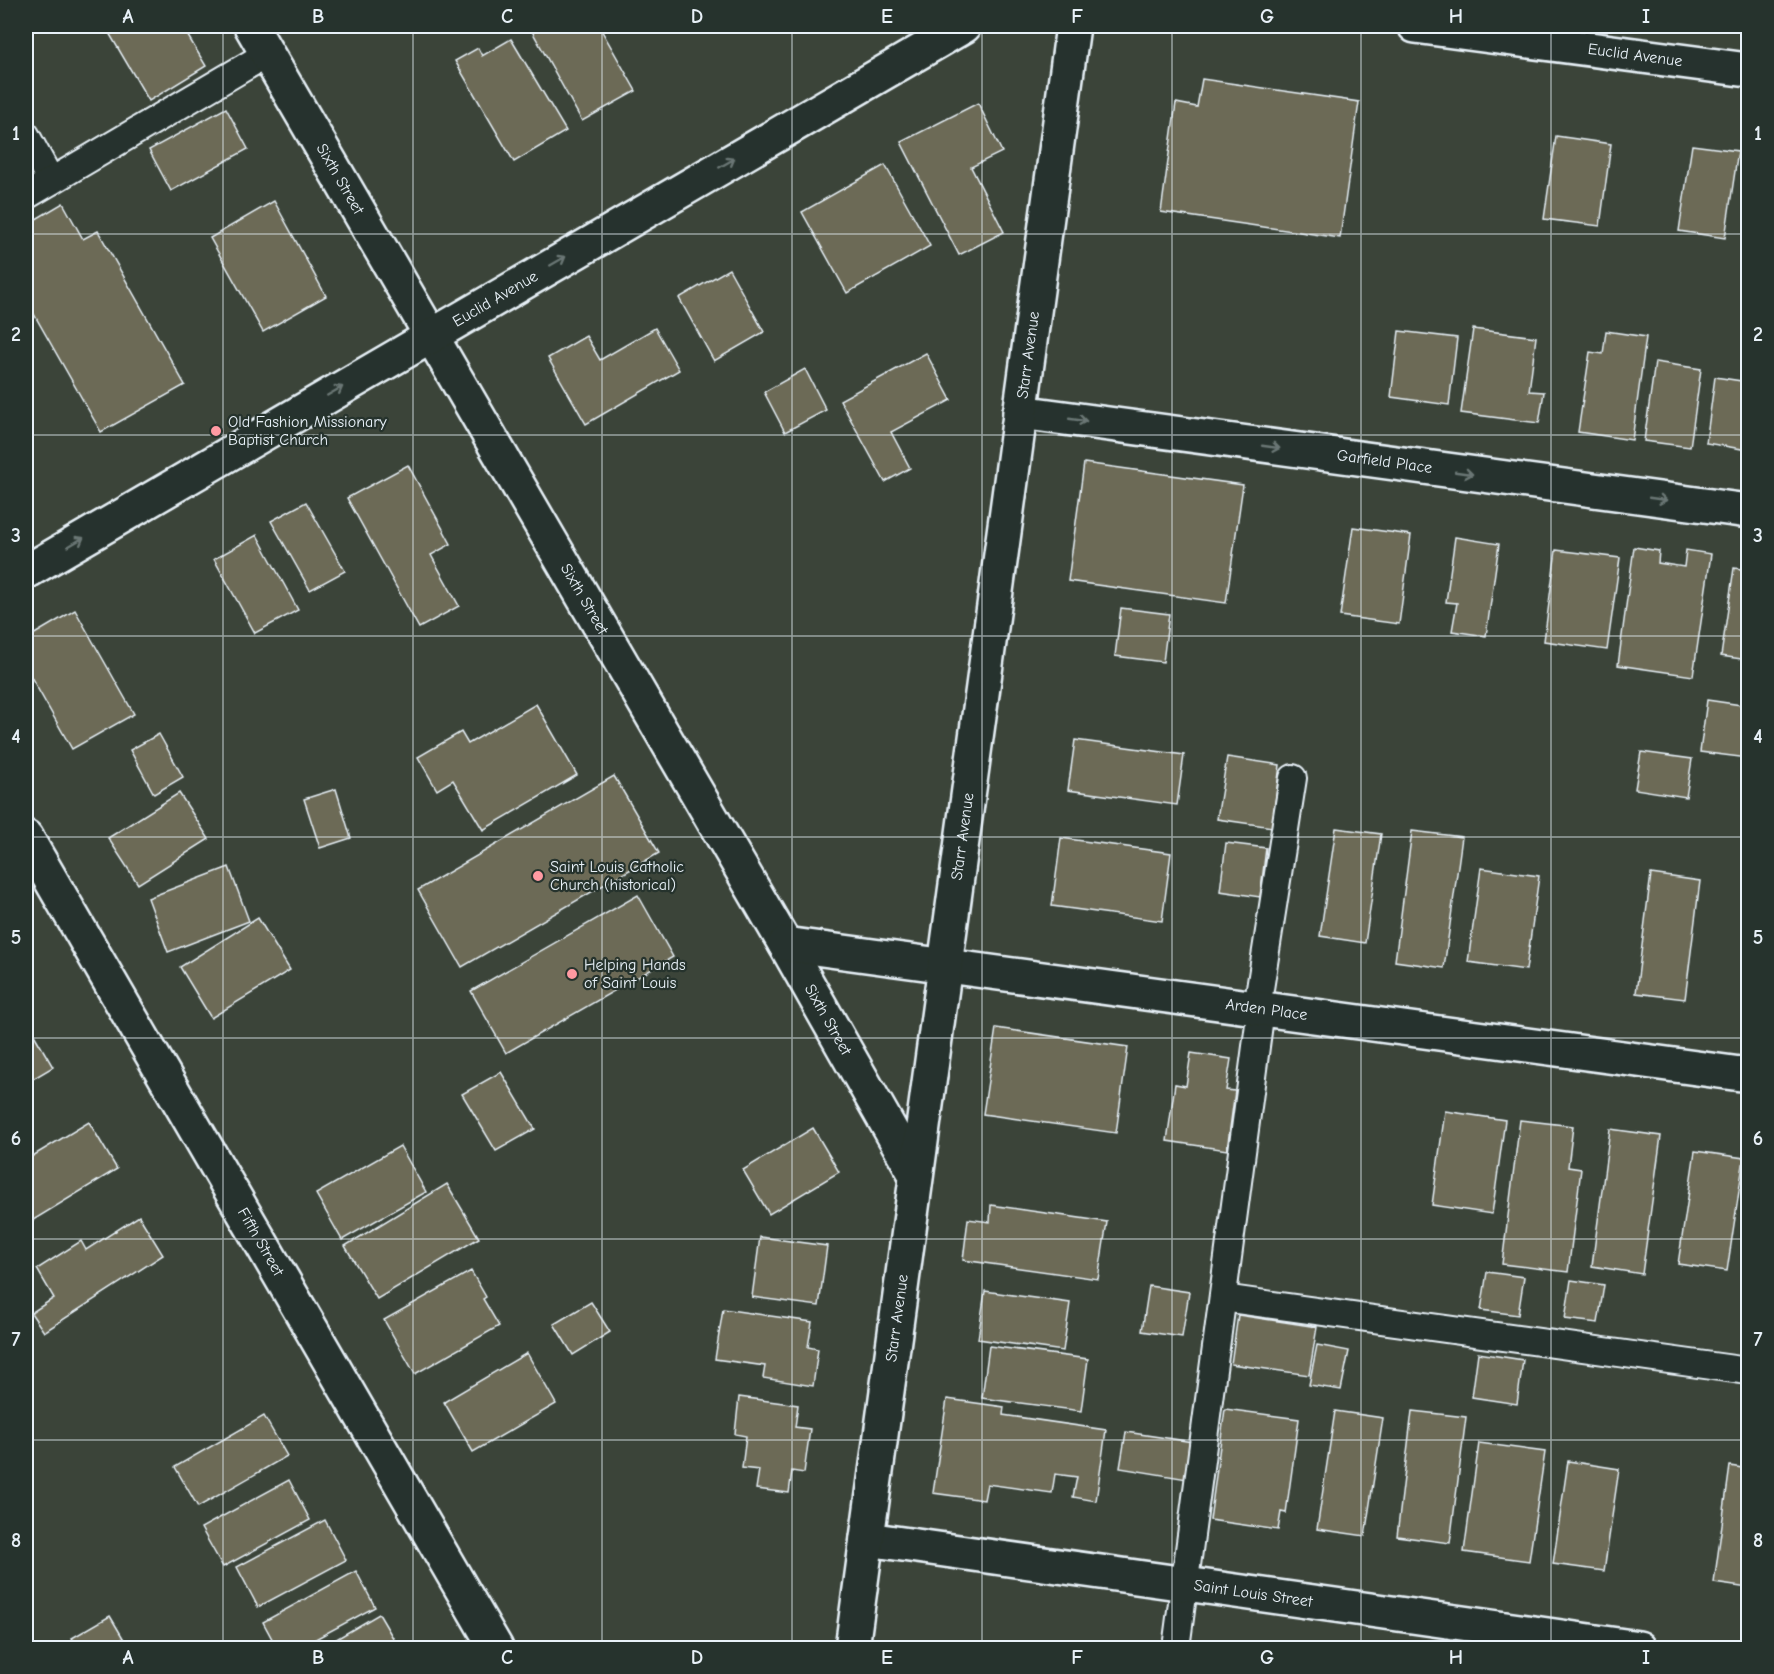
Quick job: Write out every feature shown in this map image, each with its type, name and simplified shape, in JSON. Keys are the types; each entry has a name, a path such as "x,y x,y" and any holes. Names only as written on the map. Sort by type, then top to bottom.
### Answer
{"street":[{"name":"Sixth Street","path":"250,26 785,944 916,1175"},
{"name":"Euclid Avenue","path":"26,572 964,26"},
{"name":"Starr Avenue","path":"852,1648 1073,26"},
{"name":"Euclid Avenue","path":"1415,26 1749,70"},
{"name":"Garfield Place","path":"1020,412 1749,511"},
{"name":"Fifth Street","path":"26,837 496,1648"},
{"name":"Arden Place","path":"785,944 1749,1075"},
{"name":"Saint Louis Street","path":"867,1539 1638,1648"}],"lane":[{"path":"26,196 267,54"},
{"path":"26,135 51,181"},
{"path":"1176,1648 1259,1008 1293,778"},
{"path":"1223,1298 1749,1371"}],"building":[{"path":"105,26 182,26 206,66 149,101"},
{"path":"542,26 599,26 636,91 582,121 532,31"},
{"path":"511,39 566,131 514,162 455,61 478,48 482,56"},
{"path":"1202,79 1359,102 1340,238 1161,212 1176,103 1197,107"},
{"path":"978,103 1002,152 971,167 1004,232 959,255 901,142"},
{"path":"226,108 248,149 171,191 149,150"},
{"path":"1556,136 1611,144 1600,226 1544,219"},
{"path":"1692,145 1738,151 1725,238 1679,231"},
{"path":"885,165 930,246 847,293 802,212"},
{"path":"274,201 326,296 263,332 210,238"},
{"path":"63,203 83,239 98,231 185,385 101,432 26,300 26,225"},
{"path":"729,269 764,332 714,361 679,298"},
{"path":"655,328 679,370 586,424 548,358 586,336 600,360"},
{"path":"1473,329 1536,337 1529,391 1544,392 1539,423 1461,413"},
{"path":"1399,331 1457,338 1449,405 1391,397"},
{"path":"1606,331 1646,337 1632,440 1578,432 1590,352 1603,354"},
{"path":"926,353 951,400 891,432 910,468 885,482 840,400"},
{"path":"1655,362 1701,369 1690,447 1644,441"},
{"path":"805,369 826,410 785,432 764,392"},
{"path":"1715,377 1748,382 1748,450 1706,443"},
{"path":"1084,463 1243,485 1226,603 1068,581"},
{"path":"408,465 451,544 431,555 459,606 419,628 347,498"},
{"path":"306,502 345,571 310,590 271,521"},
{"path":"1353,527 1411,535 1399,624 1340,616"},
{"path":"257,535 298,610 255,633 214,559"},
{"path":"1455,537 1499,544 1486,636 1452,631 1457,603 1446,602"},
{"path":"1634,547 1659,551 1658,563 1684,567 1686,550 1711,554 1693,676 1618,665"},
{"path":"1556,550 1620,558 1607,650 1544,641"},
{"path":"1734,568 1748,570 1748,660 1721,656"},
{"path":"1121,608 1169,614 1163,662 1115,656"},
{"path":"75,610 134,714 72,749 26,668 26,639"},
{"path":"1707,700 1748,706 1748,758 1700,752"},
{"path":"536,704 577,775 483,830 453,780 437,790 418,757 461,732 468,744"},
{"path":"159,734 183,777 154,794 130,750"},
{"path":"1075,740 1184,755 1177,805 1068,790"},
{"path":"1641,752 1692,759 1686,797 1635,789"},
{"path":"1227,757 1280,765 1272,827 1217,819"},
{"path":"614,776 659,853 462,967 418,890"},
{"path":"336,789 351,838 320,848 304,799"},
{"path":"179,793 209,839 138,884 108,838"},
{"path":"1336,828 1381,834 1365,943 1320,936"},
{"path":"1412,831 1462,837 1444,968 1395,961"},
{"path":"1061,838 1171,853 1162,921 1052,906"},
{"path":"1226,843 1266,848 1260,897 1220,891"},
{"path":"229,867 249,921 168,952 148,898"},
{"path":"1481,868 1539,876 1526,970 1468,962"},
{"path":"1651,874 1700,881 1685,999 1636,993"},
{"name":"Helping Hands of Saint Louis","path":"638,895 673,957 506,1053 471,991"},
{"path":"258,918 290,970 211,1018 180,967"},
{"path":"26,1021 53,1067 26,1083"},
{"path":"996,1028 1128,1047 1116,1133 983,1114"},
{"path":"1191,1053 1231,1059 1226,1090 1235,1091 1227,1150 1167,1141 1175,1084 1186,1086"},
{"path":"501,1072 535,1129 496,1151 462,1094"},
{"path":"1445,1111 1505,1120 1492,1214 1432,1205"},
{"path":"1520,1120 1573,1126 1568,1167 1581,1169 1568,1272 1502,1264"},
{"path":"89,1122 117,1169 30,1222 26,1214 26,1160"},
{"path":"813,1128 839,1172 769,1214 743,1170"},
{"path":"1610,1129 1661,1136 1642,1274 1592,1266"},
{"path":"400,1146 426,1192 342,1240 316,1194"},
{"path":"1695,1151 1744,1158 1727,1271 1678,1264"},
{"path":"447,1184 479,1238 377,1299 345,1246"},
{"path":"991,1205 1107,1222 1098,1279 963,1260 968,1219 990,1222"},
{"path":"139,1216 163,1255 44,1332 31,1313 54,1298 37,1269 81,1241 86,1250"},
{"path":"760,1237 827,1246 819,1306 752,1297"},
{"path":"471,1271 486,1297 483,1299 499,1326 415,1374 384,1320"},
{"path":"1487,1272 1524,1277 1518,1315 1481,1310"},
{"path":"1571,1280 1604,1285 1598,1323 1565,1319"},
{"path":"1149,1286 1189,1292 1182,1337 1142,1331"},
{"path":"985,1291 1070,1303 1063,1351 978,1339"},
{"path":"591,1302 610,1332 573,1355 554,1324"},
{"path":"723,1309 812,1322 808,1347 818,1349 813,1386 763,1378 765,1366 715,1359"},
{"path":"1238,1315 1317,1327 1309,1375 1231,1364"},
{"path":"1317,1345 1349,1351 1341,1390 1309,1385"},
{"path":"989,1346 1088,1359 1081,1411 982,1398"},
{"path":"527,1353 556,1404 473,1452 444,1402"},
{"path":"1478,1353 1523,1360 1517,1404 1472,1397"},
{"path":"739,1397 798,1405 795,1427 810,1429 804,1473 792,1471 789,1493 756,1489 759,1470 742,1468 746,1436 735,1434"},
{"path":"947,1399 1004,1407 1003,1415 1106,1430 1096,1501 1073,1497 1077,1477 1055,1474 1052,1493 987,1484 984,1500 933,1493"},
{"path":"1225,1409 1299,1419 1286,1513 1281,1512 1278,1530 1210,1520"},
{"path":"1335,1411 1383,1418 1365,1536 1317,1529"},
{"path":"1412,1411 1466,1417 1450,1543 1397,1536"},
{"path":"264,1416 287,1456 198,1507 175,1467"},
{"path":"1126,1432 1193,1442 1187,1479 1120,1468"},
{"path":"1479,1443 1545,1452 1529,1561 1464,1552"},
{"path":"1568,1461 1619,1469 1604,1571 1553,1564"},
{"path":"1730,1466 1748,1469 1748,1588 1714,1583"},
{"path":"289,1480 310,1520 223,1567 201,1528"},
{"path":"325,1520 346,1560 258,1607 237,1567"},
{"path":"356,1571 375,1607 299,1648 277,1648 263,1622"},
{"path":"379,1614 399,1648 321,1648"},
{"path":"110,1616 129,1648 78,1648 72,1638"}],"place":[{"name":"Old Fashion Missionary Baptist Church","path":"216,431"},
{"name":"Saint Louis Catholic Church (historical)","path":"538,876"},
{"name":"Helping Hands of Saint Louis","path":"572,974"}]}
